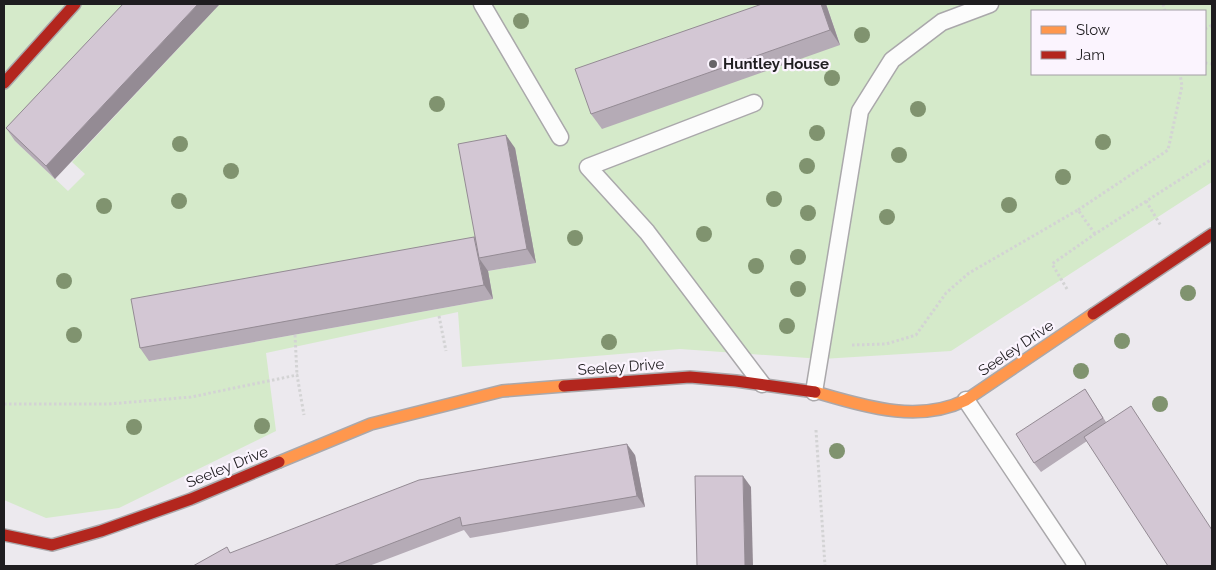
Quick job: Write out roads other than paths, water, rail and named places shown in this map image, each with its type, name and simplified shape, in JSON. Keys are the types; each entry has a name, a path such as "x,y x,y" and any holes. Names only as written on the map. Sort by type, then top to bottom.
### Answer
{"street":[{"path":"4,83 75,4"},
{"name":"Seeley Drive","path":"4,535 52,545 60,543 101,531 182,502 371,424 502,391 690,377 762,384 814,392 875,409 905,412 950,408 966,400 1212,234"}],"lane":[{"path":"482,4 560,137"},
{"path":"814,392 860,110 892,60 942,22 990,4"},
{"path":"754,103 588,167 647,232 762,384"},
{"path":"966,400 1077,566"}],"place":[{"name":"Huntley House","path":"713,64"}]}
